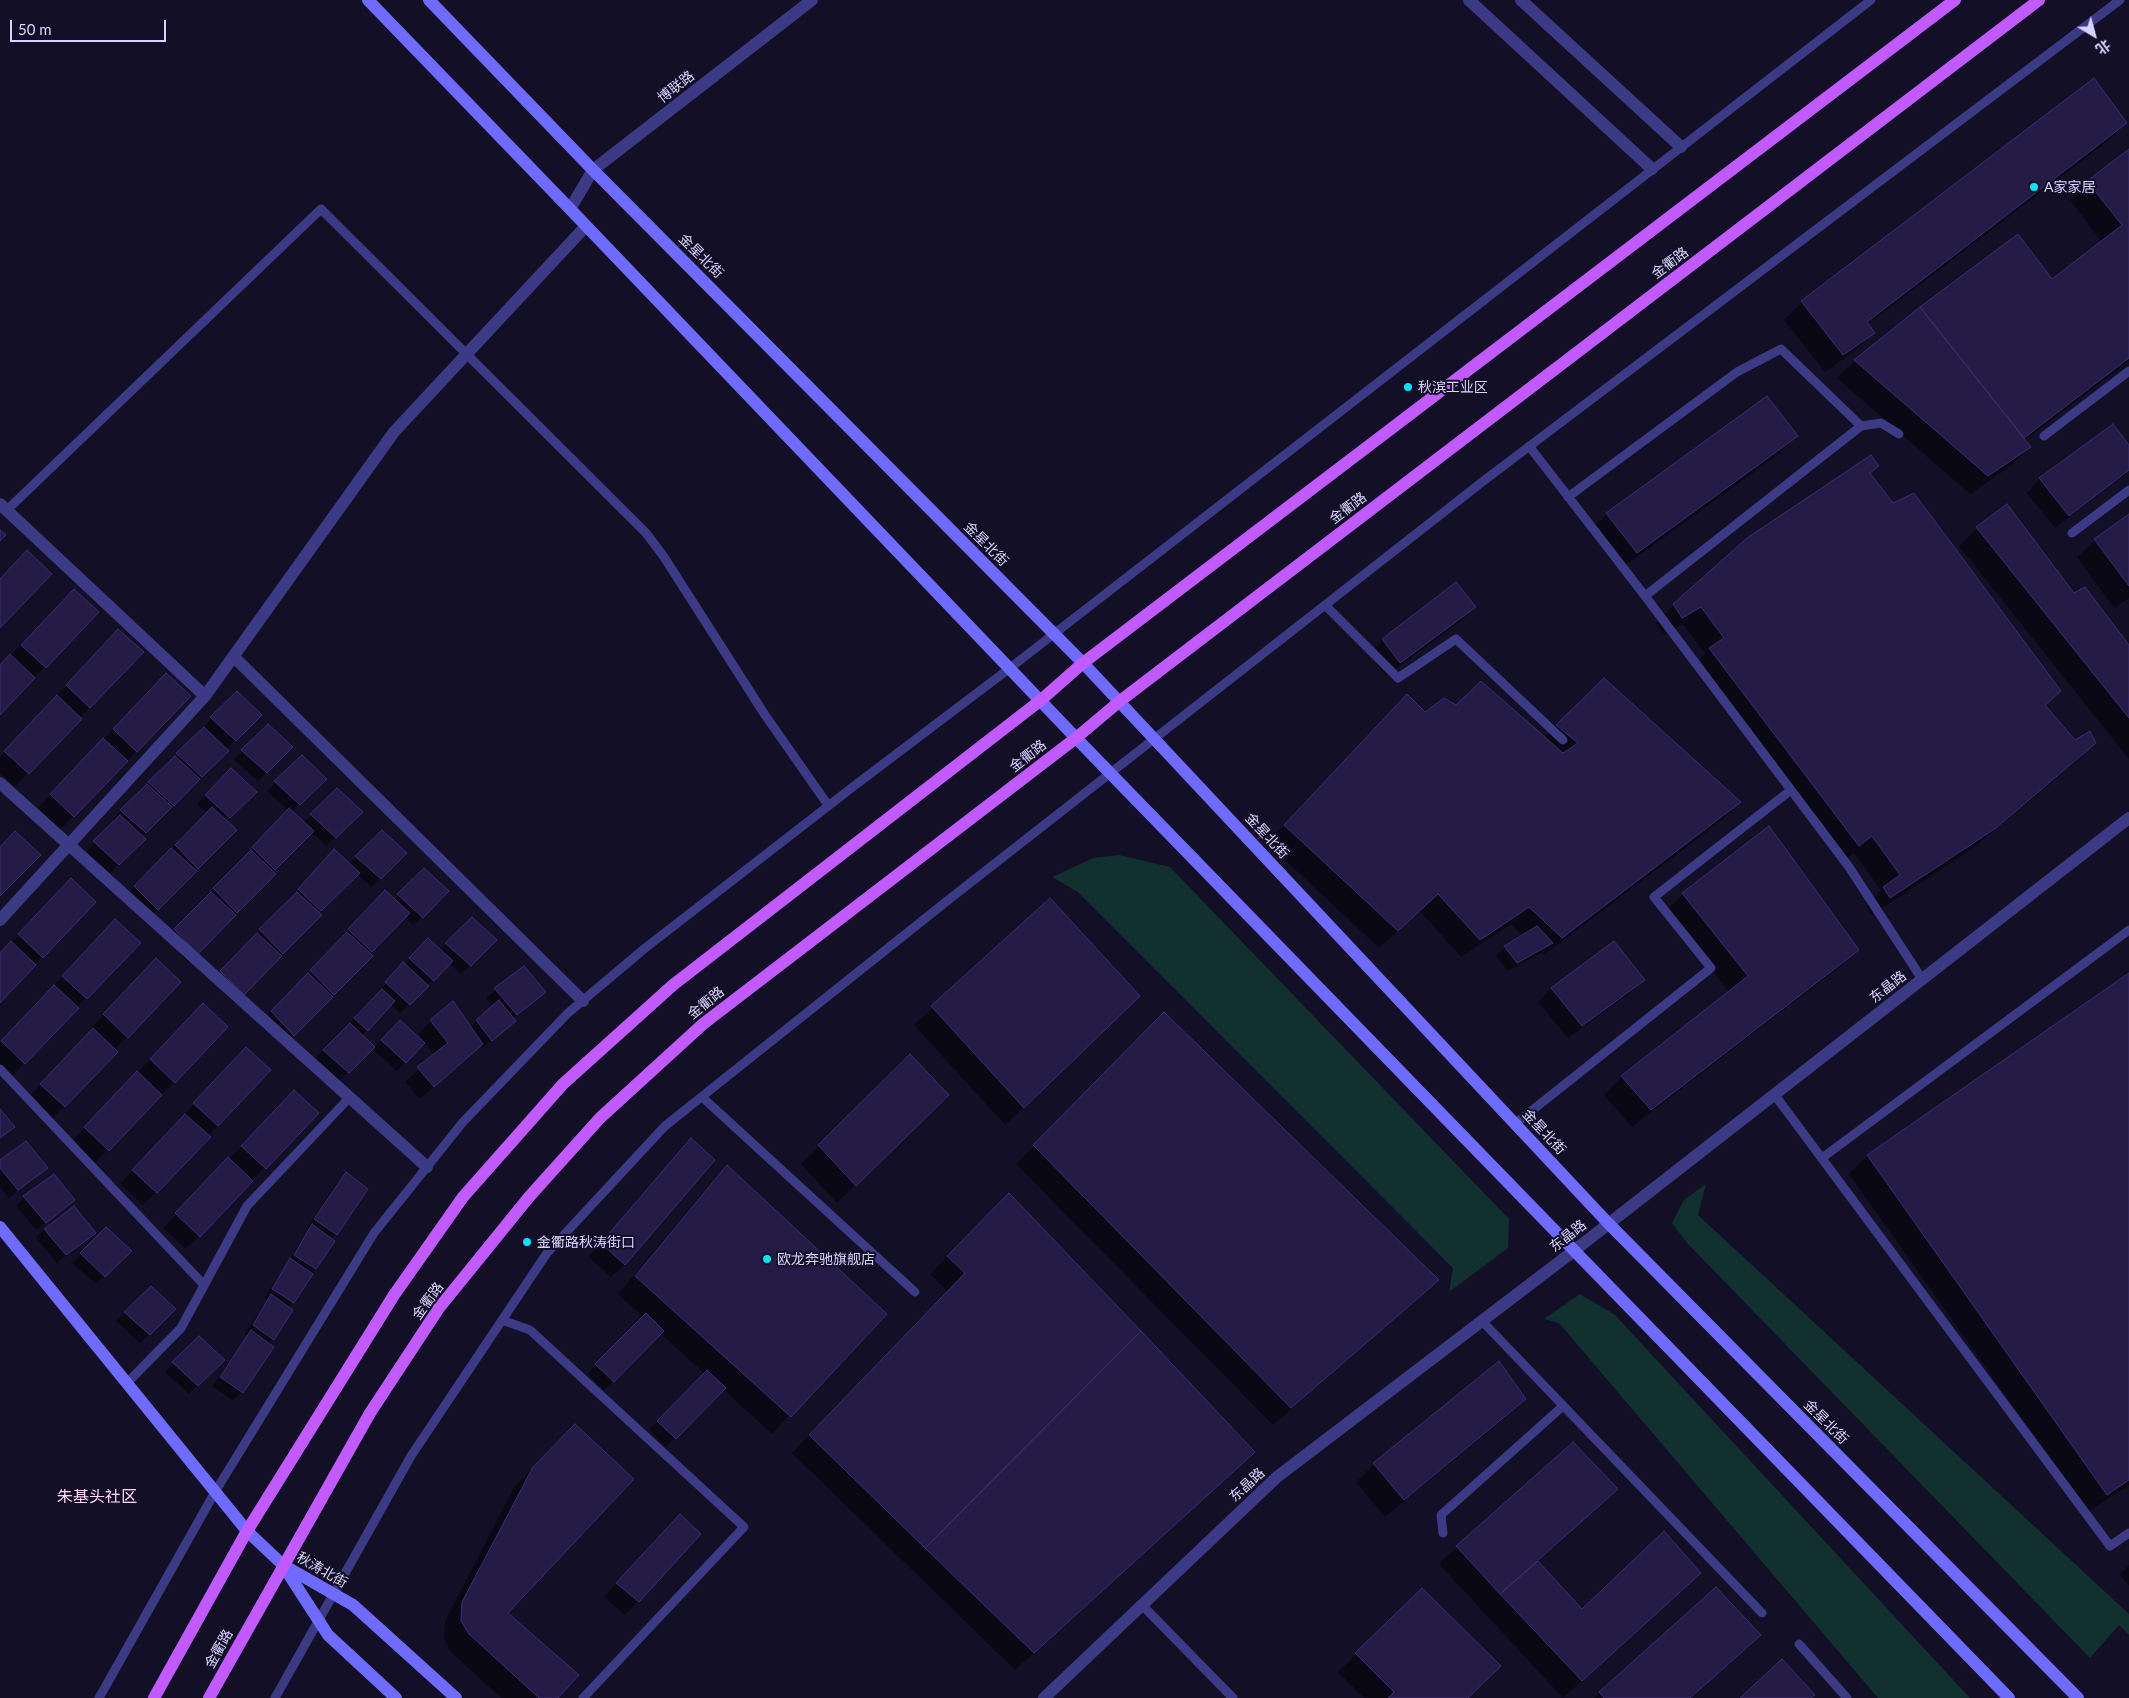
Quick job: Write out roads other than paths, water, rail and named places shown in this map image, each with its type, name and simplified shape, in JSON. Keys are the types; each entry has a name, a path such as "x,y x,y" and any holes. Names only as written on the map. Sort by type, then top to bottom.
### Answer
{"main road":[{"path":"368,0 1076,738 2010,1698"},
{"name":"金星北街","path":"429,0 593,170 1054,633 1608,1223 2078,1698"},
{"path":"154,1698 247,1531 404,1280 464,1197 563,1084 673,985 1041,700 1083,663 1955,0"},
{"name":"金衢路","path":"209,1698 370,1413 439,1308 529,1198 600,1118 703,1024 1076,738 1120,702 2039,0"},
{"path":"0,1227 247,1531 283,1565"},
{"name":"秋涛北街","path":"283,1565 353,1605 456,1698"},
{"name":"秋涛北街","path":"283,1565 328,1635 396,1698"}],"street":[{"name":"博联路","path":"570,209 593,170 812,0"},
{"path":"1469,0 1652,169"},
{"path":"1521,0 1681,147"},
{"path":"0,920 205,696 394,432 586,226"},
{"path":"3,507 205,696"},
{"path":"234,657 583,1001"},
{"path":"0,783 427,1167"},
{"name":"东晶路","path":"1044,1698 1277,1477 1575,1250 2129,818"}],"lane":[{"path":"99,1698 215,1492 374,1232 463,1122 568,1013 644,949 828,805 1010,668 1871,0"},
{"path":"275,1698 411,1456 502,1320 548,1253 665,1126 1110,773 1529,446 2120,0"},
{"path":"3,507 321,209 646,533 664,557 765,715 828,805"},
{"path":"1568,497 1737,372 1781,349 1861,426"},
{"path":"2044,436 2129,371"},
{"path":"1646,596 1861,426 1881,423 1899,434"},
{"path":"1529,446 1646,596 1849,867 1922,979"},
{"path":"2072,533 2129,490"},
{"path":"1325,605 1398,678 1456,639 1563,740"},
{"path":"1515,1124 1712,968 1654,897 1791,790"},
{"path":"1822,1158 2129,930"},
{"path":"0,1070 204,1285"},
{"path":"1774,1094 2110,1546 2129,1533"},
{"path":"702,1096 915,1292"},
{"path":"127,1383 181,1328 247,1206 350,1097"},
{"path":"502,1320 530,1330 744,1527 583,1698"},
{"path":"1482,1321 1762,1612"},
{"path":"1443,1533 1441,1516 1563,1406"},
{"path":"1142,1605 1233,1698"},
{"path":"1799,1644 1847,1698"}],"place":[{"name":"A家家居","path":"2034,187"},
{"name":"秋滨工业区","path":"1408,387"},
{"name":"金衢路秋涛街口","path":"527,1242"},
{"name":"欧龙奔驰旗舰店","path":"767,1259"}],"district":[{"name":"朱基头社区","path":"97,1497"}]}
